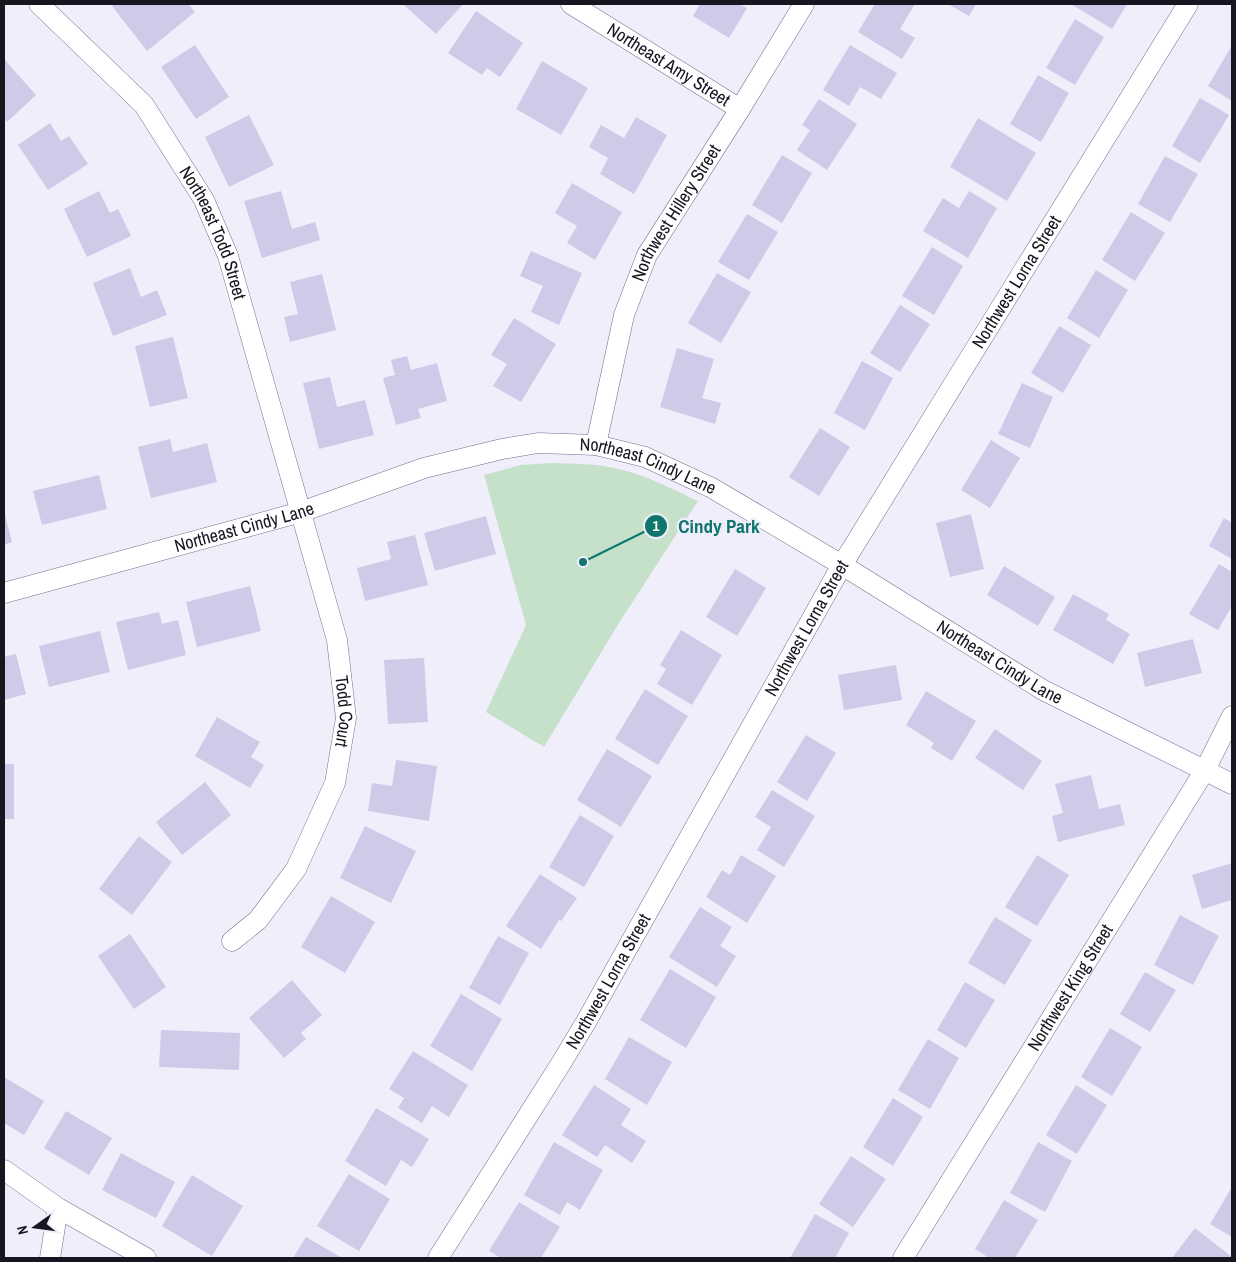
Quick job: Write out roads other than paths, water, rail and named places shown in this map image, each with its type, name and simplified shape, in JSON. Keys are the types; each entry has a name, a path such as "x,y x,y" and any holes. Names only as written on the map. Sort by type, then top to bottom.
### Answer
{"street":[{"name":"Northeast Todd Street","path":"40,4 144,105 204,200 228,256 301,512"},
{"name":"Northeast Amy Street","path":"571,4 740,109"},
{"name":"Northwest Hillery Street","path":"596,445 624,315 647,255 804,4"},
{"name":"Northwest Lorna Street","path":"438,1258 586,1022 842,565 1188,4"},
{"name":"Northeast Cindy Lane","path":"4,592 301,512 424,468 502,449 538,443 596,445 645,457 712,488 842,565 1043,690 1232,784"},
{"name":"Todd Court","path":"232,941 258,920 296,869 335,783 346,718 337,640 301,512"},
{"name":"Northwest King Street","path":"903,1258 1204,770 1232,716"},
{"path":"4,1170 58,1208 146,1258"},
{"path":"50,1258 58,1208"}],"place":[{"name":"Cindy Park","path":"583,562"}]}
